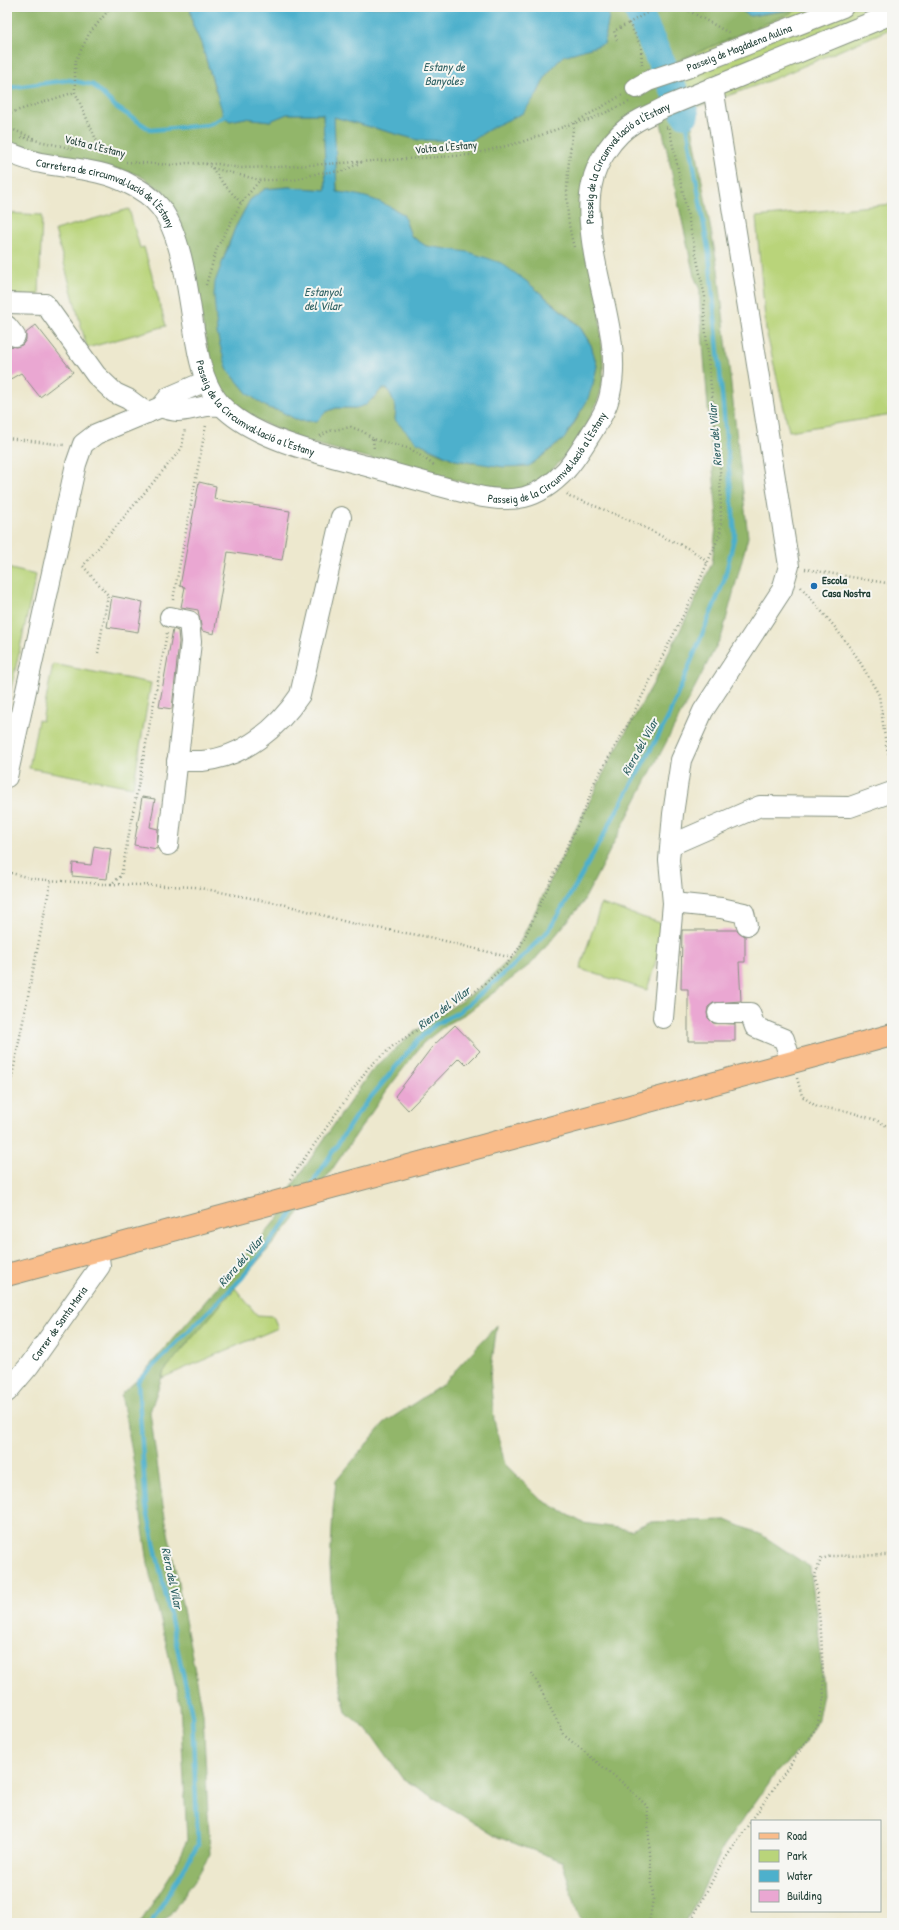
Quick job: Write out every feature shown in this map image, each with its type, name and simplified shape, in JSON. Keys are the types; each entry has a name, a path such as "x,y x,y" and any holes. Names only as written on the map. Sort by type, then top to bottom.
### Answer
{"main road":[{"path":"7,1275 892,1035"}],"street":[{"name":"Passeig de Magdalena Aulina","path":"640,89 687,68 843,7"},
{"path":"663,1018 673,903 669,860 673,814 681,760 703,711 782,590 789,566 705,90 892,14"},
{"name":"Passeig de la Circumval·lació a l'Estany","path":"181,256 200,362 206,381 221,406 245,424 273,437 311,451 492,500 517,500 537,494 555,482 571,464 601,418 610,395 614,365 612,347 596,268 590,228 592,185 601,161 623,132 633,124 655,112 705,90"},
{"name":"Carretera de circumval·lació de l'Estany","path":"7,152 39,163 101,173 115,177 140,190 160,206 171,224 181,256"},
{"path":"7,303 46,304 96,376 115,393 154,410 183,412 203,406 221,406"},
{"path":"7,777 76,464 83,444 96,434 154,410 169,397 206,381"},
{"path":"177,761 203,761 228,754 258,739 273,728 290,710 300,695 341,516"},
{"path":"168,845 191,642 189,621 170,617"},
{"path":"671,845 760,806 850,807 892,792"},
{"path":"673,903 722,908 744,913 747,925"},
{"path":"718,1013 750,1013 755,1027 784,1039 791,1062"},
{"name":"Carrer de Santa Maria","path":"7,1392 29,1366 100,1266 98,1250"}],"path":[{"path":"7,114 75,92 75,62 89,34 111,7"},
{"path":"617,40 614,31 657,7"},
{"path":"682,7 747,44"},
{"path":"629,23 641,46 642,66 640,89"},
{"name":"Volta a l'Estany","path":"122,161 172,165 187,163 240,168 279,168 469,155 522,142 574,123 640,89"},
{"name":"Volta a l'Estany","path":"574,123 589,120 640,89"},
{"name":"Volta a l'Estany","path":"75,92 104,157 98,156"},
{"path":"283,1200 284,1188 368,1067 393,1046 477,990 506,965 524,940 586,807 595,781 626,726 708,564 720,534 720,467 704,310 705,297 669,127 659,130 655,112"},
{"path":"574,123 566,203 569,230 575,251"},
{"name":"Volta a l'Estany","path":"7,127 39,141 78,150"},
{"name":"Volta a l'Estany","path":"206,164 212,168 260,180 294,180 319,173 343,171 364,161"},
{"path":"212,168 222,182 241,203"},
{"path":"206,286 216,248 241,203 260,180"},
{"path":"111,884 122,876 205,426 221,406"},
{"path":"98,653 108,595 83,566 182,448 185,427"},
{"path":"314,440 329,431 351,428 364,432 372,439 411,449 437,467"},
{"path":"7,438 64,445"},
{"path":"555,482 570,496 604,509 699,554 708,564"},
{"path":"789,566 892,584"},
{"path":"789,566 804,593 834,626 857,657 879,695 886,745 892,766"},
{"path":"7,872 34,879 194,887 286,905 354,924 429,937 512,958"},
{"path":"7,1102 51,880"},
{"path":"791,1062 802,1096 817,1107 847,1111 876,1120 892,1129"},
{"path":"752,1820 817,1726 824,1698 821,1632 815,1575 820,1559 831,1556 892,1555"},
{"path":"532,1673 565,1736 624,1784 648,1806 653,1899 649,1923"},
{"path":"690,1923 720,1866 751,1821"}],"green space":[{"path":"7,7 190,7 193,26 201,43 216,92 230,121 245,118 270,121 287,114 323,114 326,190 289,187 265,189 250,200 235,228 225,253 217,333 228,370 248,394 268,408 280,411 299,421 317,421 326,412 336,408 356,408 376,397 382,388 388,389 396,408 395,420 429,449 455,460 471,463 540,458 564,439 577,419 593,384 597,366 591,345 579,325 526,281 445,250 426,246 411,236 403,214 387,205 371,199 337,192 334,117 418,140 471,141 493,127 537,94 547,74 563,56 604,44 609,16 605,7 735,7 750,16 800,9 668,65 678,114 689,110 718,269 748,537 722,635 582,904 532,963 467,1013 447,1024 423,1043 387,1090 324,1181 287,1193 371,1071 414,1032 475,992 513,956 609,762 653,684 694,603 712,563 717,518 700,307 700,290 694,276 657,104 598,151 600,321 603,373 601,390 597,402 582,432 571,448 547,475 535,484 523,489 502,492 303,441 246,415 221,389 212,368 183,231 175,209 164,192 139,175 86,162 37,154 7,145"},
{"path":"804,7 892,7 892,40 890,29 771,80 678,114 668,65"},
{"path":"892,204 892,415 789,431 766,330 756,217"},
{"path":"129,209 140,248 144,247 166,326 87,348 55,230"},
{"path":"7,213 42,215 39,296 7,295"},
{"path":"7,568 36,575 9,698 7,698"},
{"path":"53,664 151,683 133,787 29,768 38,720 42,721"},
{"path":"601,904 667,925 647,990 580,969"},
{"path":"305,1206 164,1371 150,1412 163,1506 203,1713 210,1854 197,1877 168,1917 160,1923 138,1923 142,1920 171,1874 187,1840 180,1704 149,1570 132,1452 121,1394 137,1380 284,1211"},
{"path":"235,1288 257,1315 273,1316 278,1328 162,1378 164,1371"},
{"path":"497,1325 490,1376 494,1420 505,1464 540,1499 583,1523 631,1530 649,1522 726,1520 762,1535 810,1567 819,1635 823,1694 818,1719 804,1744 776,1773 723,1847 699,1898 684,1923 585,1923 579,1917 562,1861 495,1836 402,1778 371,1734 346,1712 337,1674 330,1567 336,1481 384,1423 442,1385"}],"water":[{"name":"Estanyol del Vilar","path":"190,7 605,7 609,16 604,44 563,56 547,74 537,94 523,113 493,127 471,141 418,140 334,117 337,192 372,199 403,214 411,236 426,246 468,252 501,263 526,281 579,326 591,345 597,366 587,401 564,439 529,466 504,467 455,460 415,441 395,420 396,408 388,389 382,389 366,405 356,408 336,408 326,412 317,421 299,421 280,411 268,408 248,394 228,370 222,353 217,333 214,295 215,282 235,228 250,200 265,189 289,187 326,190 323,114 287,114 270,121 245,118 230,121 224,117 201,43 193,26"},
{"path":"735,7 804,7 750,16"}],"building":[{"path":"36,325 73,372 40,397 21,373 7,381 7,348 10,346 16,347 22,345 26,340 26,333"},
{"path":"199,482 216,486 214,499 290,511 282,560 228,552 214,634 202,631 198,610 181,607 185,587 180,586"},
{"path":"112,596 143,602 138,632 107,627"},
{"path":"173,629 178,631 179,642 172,709 159,707"},
{"path":"142,797 155,799 150,827 158,829 157,849 134,845"},
{"path":"94,846 111,849 107,879 72,876 73,863 91,865"},
{"path":"682,930 737,930 745,936 745,962 739,962 741,1001 713,1003 708,1007 707,1013 708,1018 713,1023 735,1024 735,1041 688,1041 688,989 681,989"},
{"path":"455,1025 480,1051 466,1065 459,1058 408,1110 395,1096 432,1047"}],"waterway":[{"path":"636,7 685,114"},
{"path":"7,88 69,80 93,85 116,107 151,130 208,125 224,117"},
{"name":"Riera del Vilar","path":"312,1184 357,1114 418,1040 436,1024 459,1012 514,965 549,930 576,885 667,720 724,581 735,534 709,254 685,114"},
{"name":"Riera del Vilar","path":"151,1923 198,1845 192,1715 146,1506 138,1381 241,1279 301,1202"}],"place":[{"name":"Escola Casa Nostra","path":"814,586"}],"water label":[{"name":"Estany de Banyoles","path":"444,74"}]}
